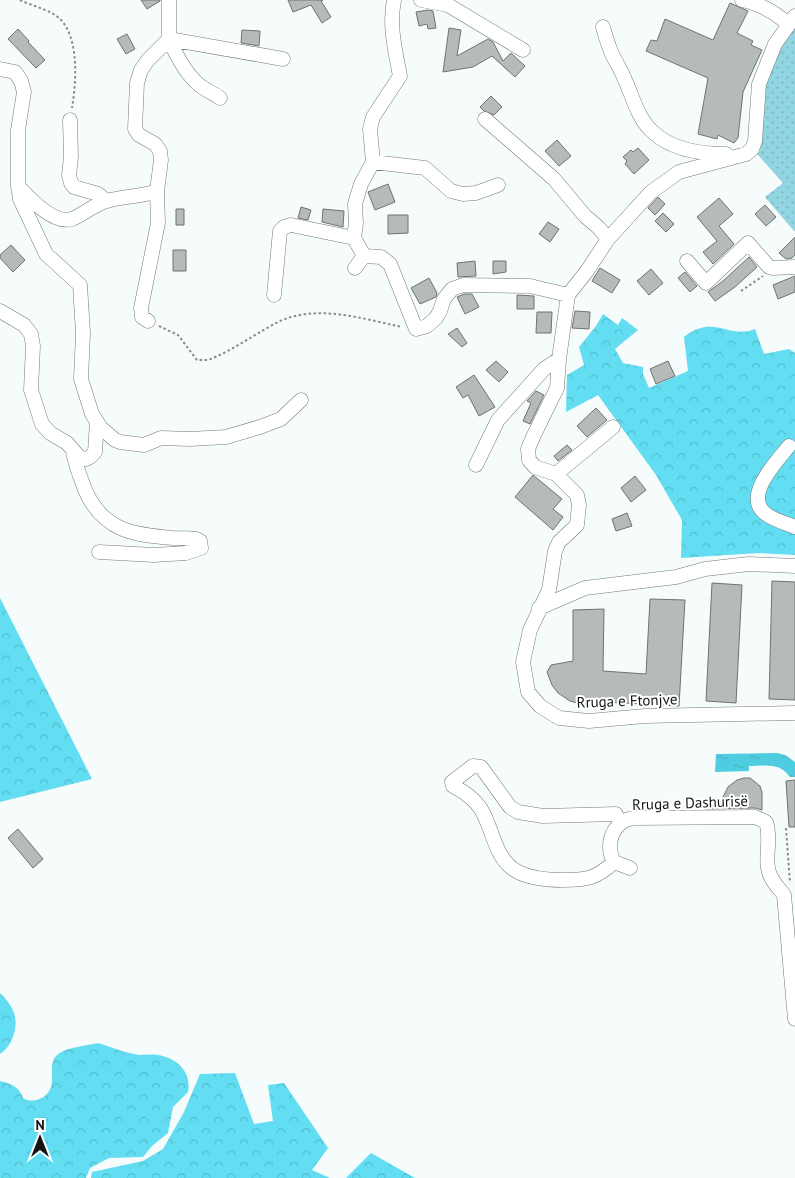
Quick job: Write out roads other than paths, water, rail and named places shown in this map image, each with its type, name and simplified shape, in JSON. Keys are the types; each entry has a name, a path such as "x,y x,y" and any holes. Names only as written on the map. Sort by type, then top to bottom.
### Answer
{"street":[{"path":"169,0 169,39 176,55 197,83 220,98"},
{"path":"364,256 354,238 356,223 355,204 361,184 373,162 370,129 373,116 400,76 391,16 394,0"},
{"path":"421,0 448,5 524,50"},
{"path":"613,427 556,474 535,467 529,460 528,449 558,388 559,359 568,295 587,271 608,239 651,192 679,172 746,154 752,149 755,141 759,84 775,44 792,20 781,18 762,6 742,0"},
{"path":"603,27 610,49 621,70 634,103 653,133 689,151 708,154 746,154"},
{"path":"169,39 283,59"},
{"path":"148,321 142,316 141,308 158,223 158,191 161,160 160,151 155,144 139,135 135,129 136,92 141,70 148,60 169,39"},
{"path":"0,69 15,72 21,81 24,92 18,130 18,186 20,199 46,254 80,285 83,342 81,378 92,414 100,428 115,440 138,445 144,445 161,438 214,438 260,427 281,419 301,400"},
{"path":"486,119 554,178 585,216 608,239"},
{"path":"70,120 71,157 69,175 71,182 74,187 98,194 106,201"},
{"path":"373,162 425,168 451,191 464,194 498,185"},
{"path":"18,186 39,207 60,220 71,219 106,201 158,191"},
{"path":"274,295 280,231 284,227 290,225 354,238"},
{"path":"687,261 706,283 748,243 769,267 795,267"},
{"path":"364,256 381,257 390,264 416,329 427,326 436,318 444,299 452,290 463,285 530,286 568,295"},
{"path":"355,268 364,256"},
{"path":"0,311 24,325 31,334 33,346 31,390 42,424 50,432 67,443 80,458 86,459 95,452 97,422"},
{"path":"476,465 498,420 544,369 559,359"},
{"path":"789,446 761,484 757,496 759,507 765,513 795,527"},
{"path":"73,451 74,461 88,496 100,515 107,521 117,527 143,534 200,541 201,548 186,553 154,555 99,552"},
{"name":"Rruga e Ftonjve","path":"556,474 577,495 579,516 577,525 559,542 555,551 549,590 530,630 522,662 528,692 540,706 559,718 589,721 645,716 795,713"},
{"path":"539,608 585,588 676,577 704,569 748,564 795,566"},
{"path":"616,814 542,816 518,812 510,807 481,767 473,766 452,782 453,786 463,791 476,802 485,816 493,840 502,857 516,871 530,876 557,880 582,880 602,874 614,862 630,868"},
{"name":"Rruga e Dashurisë","path":"614,862 610,854 612,834 622,822 633,818 755,817 766,822 769,830 768,871 784,895 795,1019"}],"water":[{"path":"777,753 785,755 795,762 795,777 790,777 786,772 777,767 767,766 749,766 749,771 715,772 716,754"}]}
